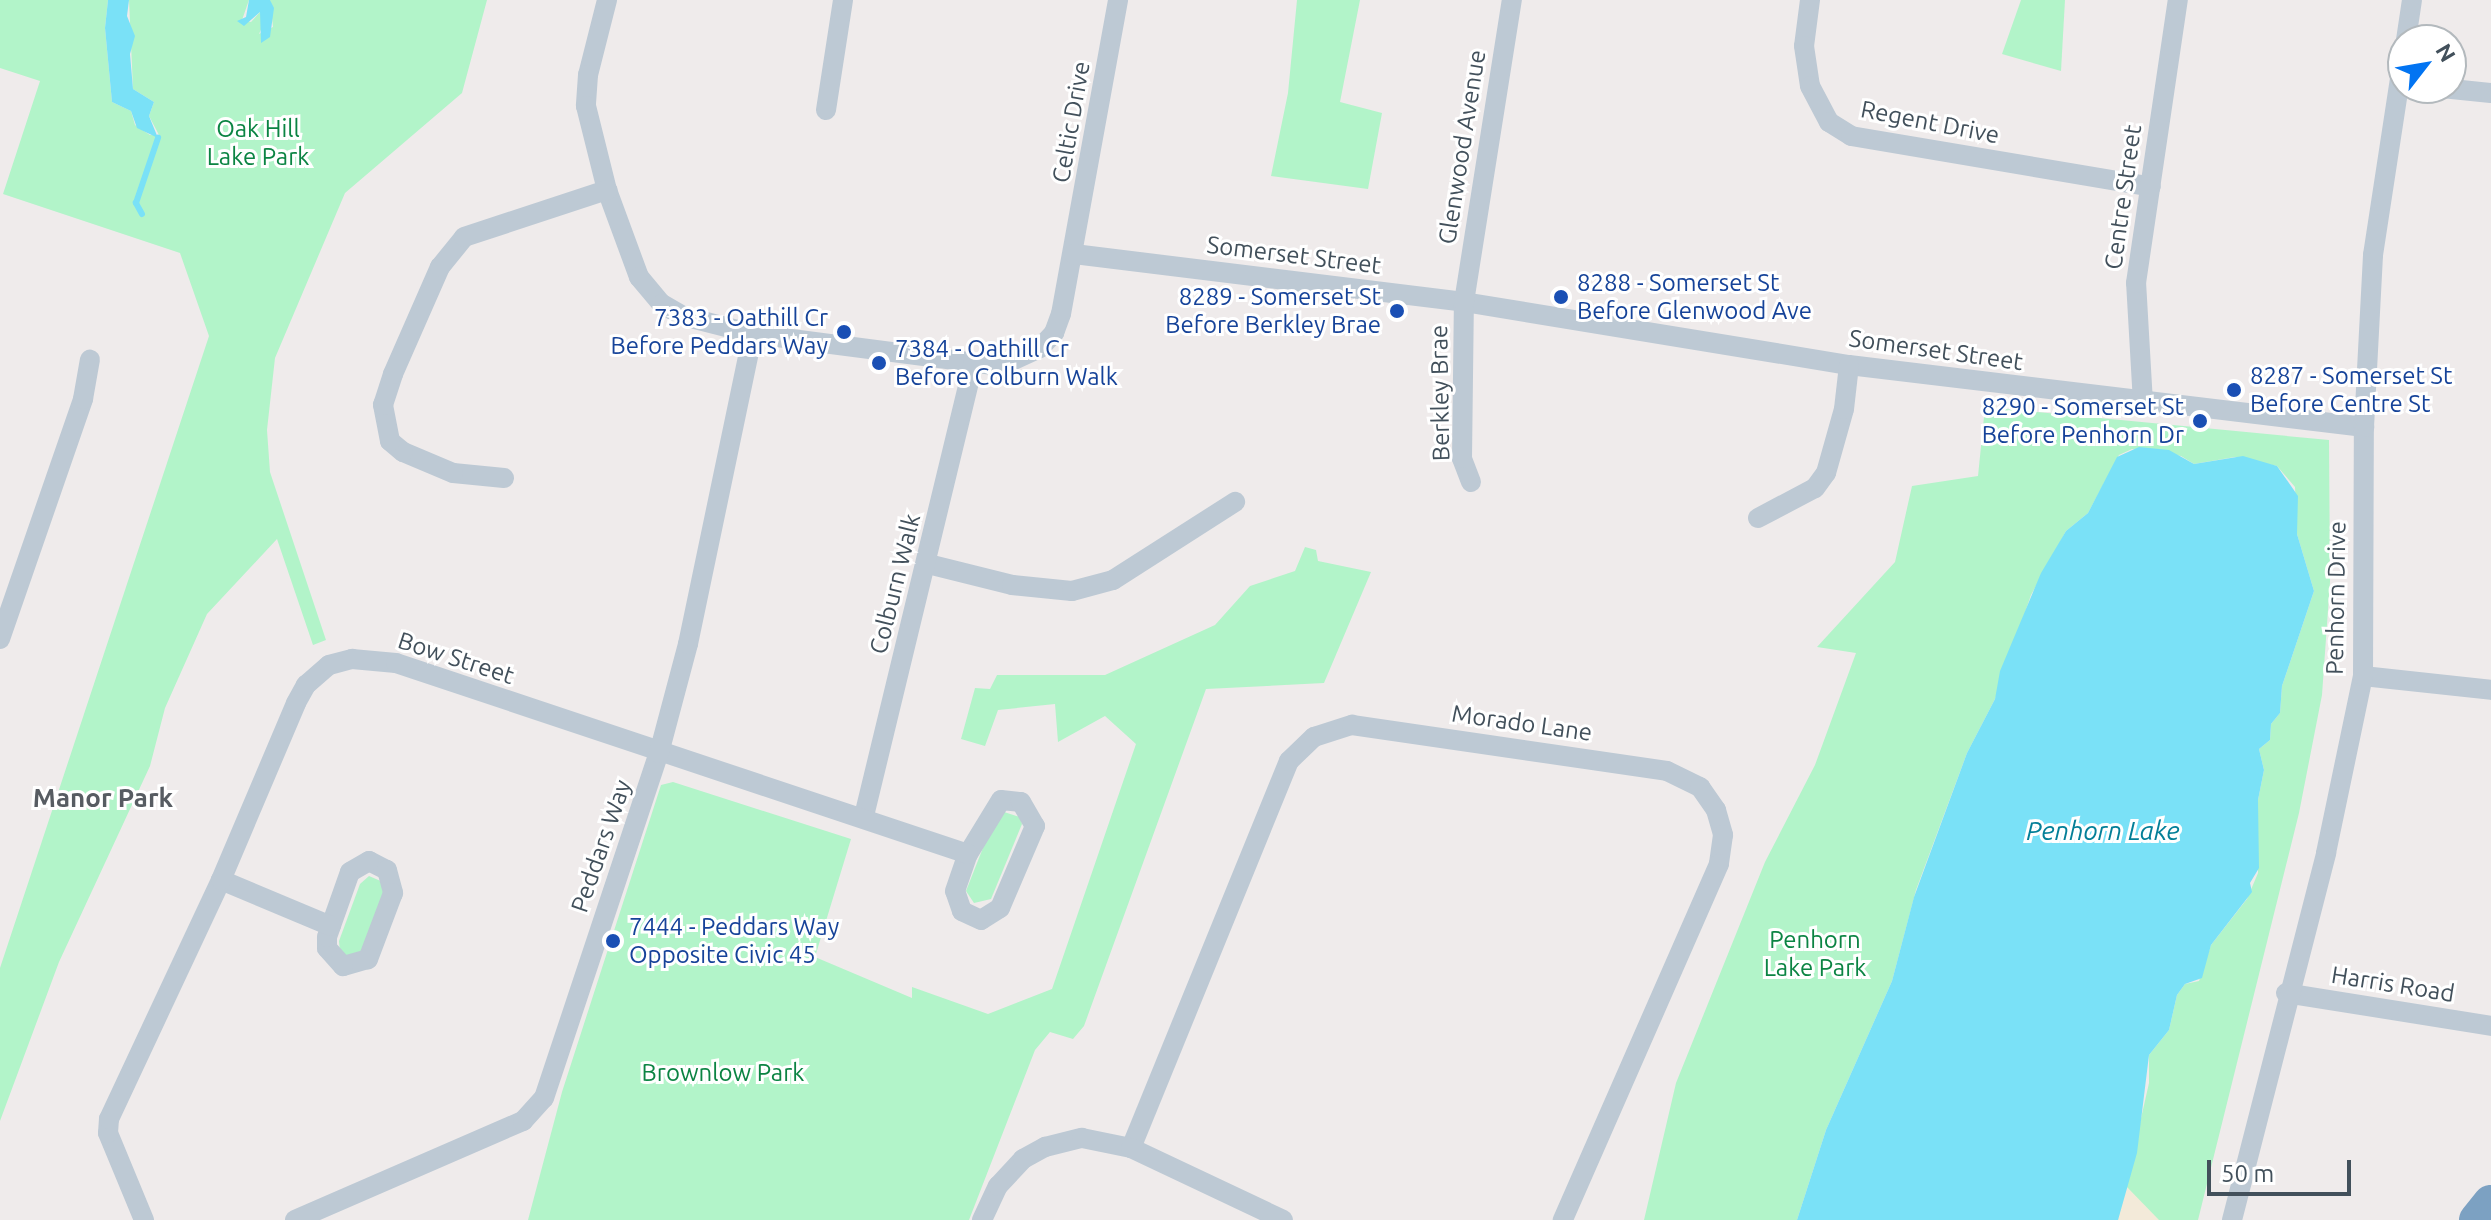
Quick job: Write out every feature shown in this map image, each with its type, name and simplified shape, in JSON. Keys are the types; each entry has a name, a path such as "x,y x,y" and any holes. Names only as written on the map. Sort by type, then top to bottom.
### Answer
{"highway":[{"path":"2477,1220 2491,1203"}],"street":[{"name":"Celtic Drive","path":"607,0 586,88 607,190 648,290 683,316 753,334 1001,366 1023,359 1054,333 1074,254 1118,0"},
{"path":"826,110 843,0"},
{"name":"Glenwood Avenue","path":"1464,302 1512,0"},
{"name":"Regent Drive","path":"1810,0 1804,46 1810,86 1829,122 1851,136 2151,187"},
{"name":"Centre Street","path":"2143,403 2136,283 2178,0"},
{"path":"2408,24 2412,0"},
{"path":"2467,91 2491,93"},
{"name":"Penhorn Drive","path":"2232,1220 2286,993 2326,853 2363,676 2364,427 2373,255 2398,104"},
{"path":"504,478 453,473 403,452 390,441 383,405 393,374 440,267 464,237 607,190"},
{"name":"Somerset Street","path":"1074,254 1464,302 1849,365 2143,403 2364,427"},
{"name":"Berkley Brae","path":"1464,302 1462,458 1471,482"},
{"name":"Peddars Way","path":"295,1220 523,1121 544,1098 659,753 688,644 753,334"},
{"path":"0,639 83,399 90,360"},
{"name":"Colburn Walk","path":"864,816 928,564 974,363"},
{"path":"1758,518 1815,488 1826,473 1844,409 1849,365"},
{"path":"928,564 1012,585 1084,589 1113,580 1235,502"},
{"name":"Bow Street","path":"144,1220 108,1133 109,1119 221,880 306,685 329,665 352,659 396,663 659,753 864,816 968,854"},
{"path":"2363,676 2491,690"},
{"name":"Morado Lane","path":"1131,1148 1289,761 1314,737 1352,725 1667,771 1700,787 1716,810 1723,835 1719,864 1563,1220"},
{"path":"1001,800 1021,802 1035,826 1000,908 991,917 971,917 956,904 968,854 1001,800"},
{"path":"369,861 379,863 392,879 393,893 368,959 343,966 334,959 327,948 331,926 350,872 369,861"},
{"path":"221,880 331,926"},
{"name":"Harris Road","path":"2286,993 2491,1026"},
{"path":"982,1220 1005,1176 1045,1147 1082,1138 1131,1148 1283,1220"}],"green space":[{"name":"Oak Hill Lake Park","path":"0,0 108,0 105,28 112,102 131,111 135,125 150,135 159,135 149,116 154,102 133,89 129,0 249,0 242,20 251,22 260,12 264,23 259,34 273,27 270,0 487,0 462,93 345,193 275,358 267,430 270,472 326,640 313,645 277,539 207,614 165,708 150,766 59,962 0,1121 0,968 209,336 180,253 3,194 40,81 0,68"},
{"path":"1297,0 1360,0 1340,102 1382,113 1368,189 1271,176 1288,93"},
{"path":"2021,0 2065,0 2061,71 2002,54"},
{"name":"Penhorn Lake Park","path":"1985,407 2329,440 2330,582 2322,695 2299,813 2198,1220 2118,1220 2149,1083 2149,1055 2169,1030 2177,995 2185,984 2199,981 2211,945 2247,899 2258,873 2258,800 2264,770 2259,749 2270,740 2271,724 2280,713 2282,686 2314,591 2297,534 2295,487 2277,466 2235,457 2194,464 2181,456 2132,449 2119,455 2088,513 2066,531 2031,595 1995,699 1967,753 1916,890 1892,981 1826,1130 1797,1220 1644,1220 1676,1083 1765,862 1815,765 1856,653 1817,647 1895,562 1912,486 1978,476"},
{"name":"Brownlow Park","path":"1305,547 1316,550 1318,561 1371,572 1324,683 1206,689 1084,1026 1073,1039 1050,1032 1035,1050 969,1220 528,1220 562,1092 661,785 673,782 851,839 815,957 912,998 912,987 988,1014 1052,989 1136,744 1105,716 1058,742 1055,704 998,710 985,746 961,739 975,688 990,689 997,675 1105,675 1215,625 1250,586 1295,571"},
{"path":"1004,812 1020,817 1022,824 991,899 974,903 966,891 990,830"},
{"path":"369,876 383,882 384,897 366,948 350,960 340,952 339,941 360,884"}],"sand":[{"path":"2126,1186 2159,1220 2118,1220"}],"water":[{"path":"108,0 129,0 127,16 135,36 130,54 133,89 154,102 149,116 158,138 137,128 131,111 112,102 105,28"},
{"path":"249,0 270,0 274,8 270,37 261,43 260,12 244,26 237,21 246,17"},
{"name":"Penhorn Lake","path":"2139,447 2169,450 2194,464 2243,456 2277,466 2298,496 2297,534 2314,591 2282,686 2280,713 2271,724 2270,740 2259,749 2264,770 2258,800 2259,868 2250,883 2252,892 2211,945 2202,978 2185,984 2177,995 2169,1030 2149,1055 2137,1153 2118,1220 1797,1220 1826,1130 1892,981 1914,897 1967,753 1995,699 2000,671 2041,573 2066,531 2088,513 2117,457"}],"waterway":[{"path":"142,214 136,203 158,138"}],"place":[{"name":"8288 - Somerset St Before Glenwood Ave","path":"1561,297"},
{"name":"8289 - Somerset St Before Berkley Brae","path":"1397,311"},
{"name":"7383 - Oathill Cr Before Peddars Way","path":"844,332"},
{"name":"7384 - Oathill Cr Before Colburn Walk","path":"879,363"},
{"name":"8287 - Somerset St Before Centre St","path":"2234,390"},
{"name":"8290 - Somerset St Before Penhorn Dr","path":"2200,421"},
{"name":"7444 - Peddars Way Opposite Civic 45","path":"613,941"}],"district":[{"name":"Manor Park","path":"103,798"}]}
